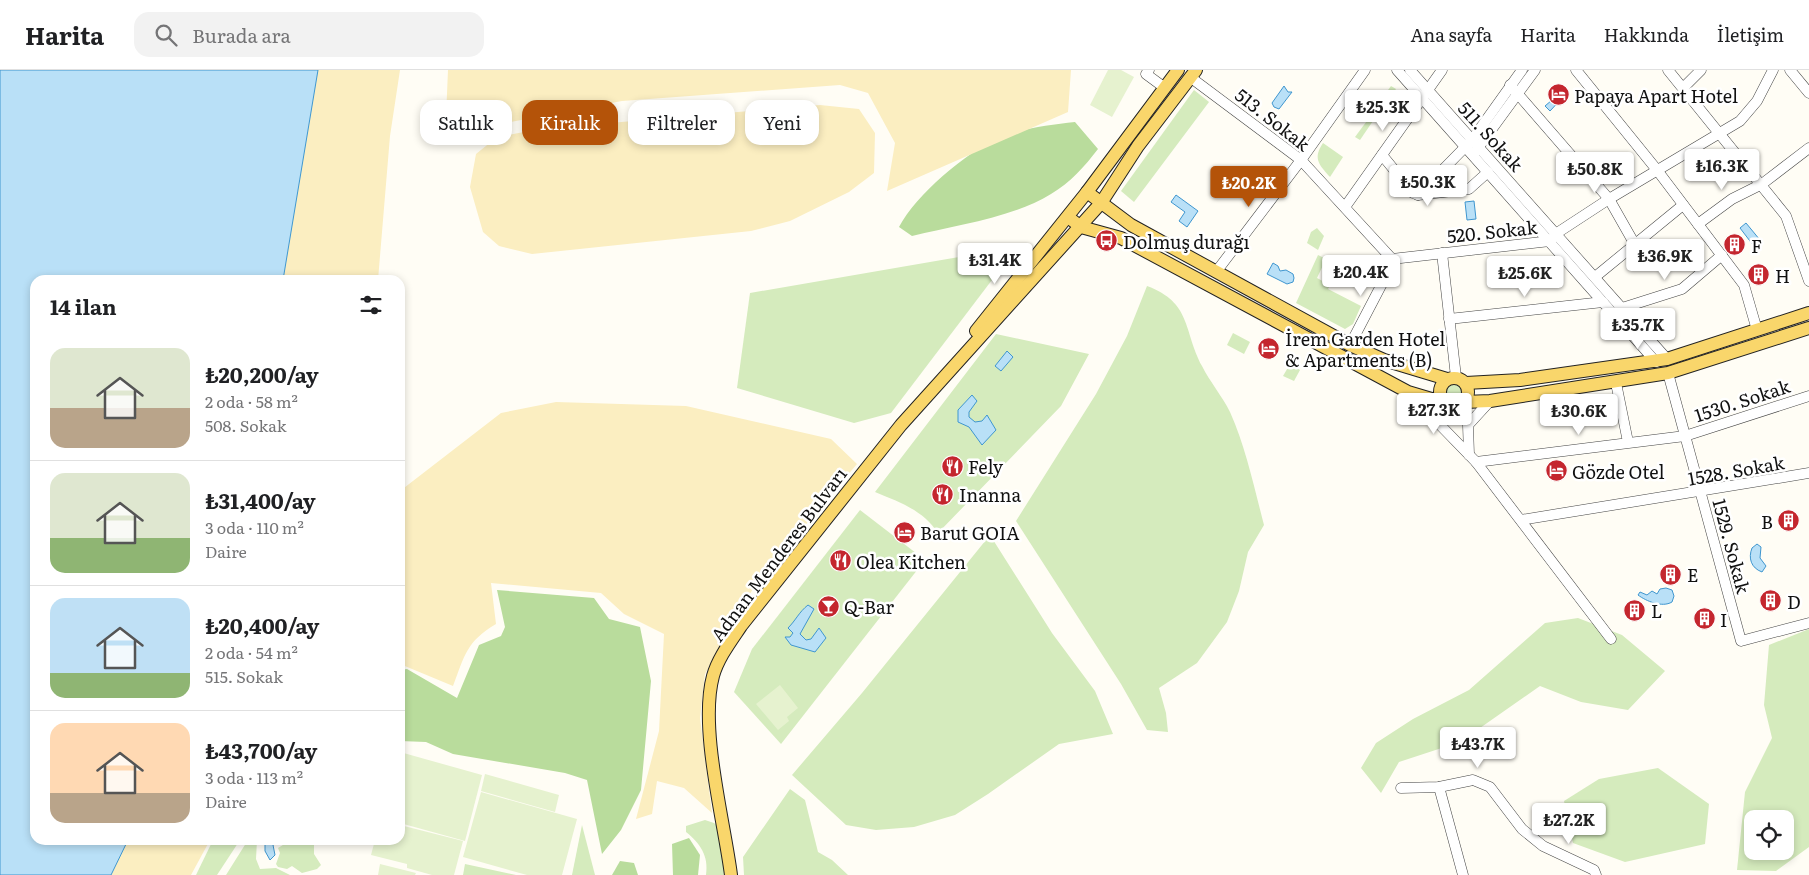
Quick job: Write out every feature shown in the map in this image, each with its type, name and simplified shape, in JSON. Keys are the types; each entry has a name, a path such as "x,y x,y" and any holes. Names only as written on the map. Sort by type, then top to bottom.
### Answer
{"main road":[{"path":"1178,70 1087,192 1130,225 1350,345 1384,360 1456,380 1520,380 1662,360 1809,313"},
{"path":"1101,203 1138,146 1193,73"},
{"name":"Adnan Menderes Bulvarı","path":"947,372 1027,266 1087,192"},
{"name":"Adnan Menderes Bulvarı","path":"731,875 711,742 709,706 713,674 725,650 741,626 898,429 947,372 1101,203"},
{"path":"1068,217 1081,227 1121,238 1408,392 1454,406 1464,402 1490,401 1668,374 1806,332"},
{"path":"1445,402 1440,390 1456,380"},
{"path":"1456,380 1469,391 1464,402"}],"street":[{"path":"1149,70 1146,74 1165,88"},
{"path":"1216,272 1301,160 1365,70"},
{"name":"511. Sokak","path":"1397,70 1425,94 1472,147 1557,233 1622,308 1662,360"},
{"name":"511. Sokak","path":"1410,70 1425,94"},
{"path":"1345,207 1442,70"},
{"path":"1418,195 1472,147 1513,89 1522,70"},
{"path":"1513,89 1534,70"},
{"path":"1576,70 1657,170 1744,284 1757,330"},
{"path":"1668,70 1786,216 1809,282"},
{"path":"1683,88 1701,70"},
{"name":"520. Sokak","path":"1392,259 1550,241 1557,233 1609,199 1740,121 1757,101 1773,70"},
{"path":"1790,70 1809,93"},
{"name":"513. Sokak","path":"1193,73 1301,160 1392,259"},
{"path":"1513,89 1609,199 1634,244"},
{"name":"511. Sokak","path":"1472,147 1488,172 1603,302 1662,360"},
{"path":"1698,224 1732,199 1762,184 1809,148"},
{"path":"1382,155 1413,193 1418,195 1470,190 1488,172"},
{"path":"1595,277 1683,205"},
{"path":"1442,253 1456,380"},
{"path":"1612,312 1682,288 1722,255"},
{"path":"1350,345 1385,278 1392,259"},
{"path":"1449,319 1603,302"},
{"name":"1529. Sokak","path":"1668,374 1741,641 1809,623"},
{"path":"1616,382 1628,442"},
{"path":"1408,392 1472,458 1611,638"},
{"name":"1530. Sokak","path":"1472,458 1685,436 1809,396"},
{"path":"1472,458 1468,425 1490,401"},
{"name":"1528. Sokak","path":"1521,520 1700,493 1809,473"},
{"path":"1401,788 1439,787 1473,780 1490,787 1529,835 1543,846 1594,870 1596,875"},
{"path":"1439,787 1463,875"}],"green space":[{"path":"1108,70 1121,70 1134,77 1112,117 1090,105"},
{"path":"1391,86 1396,89 1378,114 1374,109"},
{"path":"1194,90 1209,102 1134,202 1121,191"},
{"path":"1372,114 1377,115 1360,140 1355,137"},
{"path":"1075,122 1098,149 1077,174 1051,194 1036,202 1001,215 912,236 899,227 929,188 972,153 999,138 1017,132 1036,127"},
{"path":"1323,143 1343,157 1330,177 1318,161 1318,153"},
{"path":"1317,228 1324,236 1318,250 1307,243 1311,232"},
{"path":"1017,247 891,413 854,423 737,388 750,293"},
{"path":"1318,255 1326,259 1317,278 1330,285 1328,289 1361,306 1353,324 1345,329 1296,303"},
{"path":"1147,286 1162,293 1179,309 1202,366 1230,412 1245,454 1264,525 1248,552 1239,591 1227,622 1197,663 1159,688 1166,713 1168,732 1147,730 1121,684 1016,521 1096,394 1127,336"},
{"path":"1233,333 1250,342 1244,354 1227,345"},
{"path":"996,334 1089,354 1061,406 938,533 918,513 902,503 875,492"},
{"path":"1290,364 1300,370 1294,381 1283,376"},
{"path":"1451,384 1457,384 1462,389 1460,398 1451,400 1446,395 1446,389"},
{"path":"860,510 925,560 781,744 734,692 752,649"},
{"path":"990,535 1052,633 1095,691 1113,734 1059,744 955,815 914,827 876,830 846,825 792,775 862,693"},
{"path":"497,590 594,598 609,619 640,627 651,681 641,790 621,830 602,854 587,780 565,773 453,754 426,742 405,741 405,669 457,698 479,645 501,636 505,627"},
{"path":"1578,618 1622,635 1665,671 1628,710 1581,702 1540,686 1460,742 1399,762 1381,793 1361,768 1376,743 1413,719 1469,690 1545,623"},
{"path":"1809,629 1809,847 1794,858 1794,810 1744,810 1744,860 1791,860 1776,871 1737,870 1745,792 1772,738 1764,705 1769,645"},
{"path":"780,685 798,708 787,717 789,721 778,730 756,704"},
{"path":"405,753 482,775 465,841 405,824"},
{"path":"1658,768 1709,804 1705,844 1625,862 1573,843 1564,801 1599,779"},
{"path":"485,774 559,795 555,812 481,791"},
{"path":"790,789 805,800 818,852 832,860 848,875 744,875 743,857"},
{"path":"481,792 577,819 562,875 527,875 463,857"},
{"path":"705,820 714,823 720,828 727,875 706,875 705,856 699,845 686,832 686,826"},
{"path":"582,825 595,875 572,875"},
{"path":"405,826 463,841 454,875 432,875 407,868 407,864 371,855 374,845 405,845"},
{"path":"689,838 700,855 698,875 673,875 672,844"},
{"path":"211,845 237,845 217,875 196,875"},
{"path":"245,845 257,845 256,859 260,869 276,868 290,875 226,875"},
{"path":"283,845 314,845 314,854 321,865 317,869 302,873 292,866 287,869 278,867 276,864 280,853 278,848"},
{"path":"620,861 634,863 638,875 612,875"},
{"path":"380,864 416,873 415,875 378,875"},
{"path":"465,864 516,875 463,875"}],"sand":[{"path":"318,70 400,70 390,136 378,275 284,275"},
{"path":"448,70 1071,70 1068,112 887,191 895,143 868,93 840,85 618,102 618,100 522,100 522,120 512,122 512,100 447,100"},
{"path":"819,105 859,109 875,133 874,173 849,192 790,221 751,231 532,254 499,246 483,232 470,187 476,154 487,145 512,145 512,134 522,132 522,145 618,145 618,122 628,121 628,145 735,145 735,112 745,111 745,145 819,145"},
{"path":"556,402 686,406 831,439 857,464 755,585 705,674 700,718 712,813 684,788 657,781 652,814 636,819 659,731 664,634 624,614 601,593 491,583 496,624 472,643 453,686 405,666 405,487 501,413"},
{"path":"126,845 207,845 191,875 111,875"}],"water":[{"path":"0,70 318,70 284,275 30,275 30,845 126,845 111,875 0,875"},
{"path":"1284,86 1288,92 1292,92 1279,109 1274,107 1272,103"},
{"path":"1553,88 1557,89 1563,97 1550,111 1545,106 1552,100 1550,93"},
{"path":"1176,195 1198,211 1187,227 1179,221 1185,212 1171,202"},
{"path":"1474,201 1476,219 1467,220 1465,202"},
{"path":"1746,223 1760,240 1753,245 1740,228"},
{"path":"1273,263 1278,266 1280,271 1286,270 1293,274 1293,282 1287,284 1267,274"},
{"path":"1007,351 1013,357 1001,371 995,366"},
{"path":"972,395 977,401 969,412 969,417 975,422 982,421 987,415 996,430 982,445 969,427 958,422 958,410"},
{"path":"1757,544 1761,547 1760,558 1766,566 1762,572 1755,568 1751,562 1752,548"},
{"path":"1660,589 1672,590 1674,596 1672,602 1668,604 1654,603 1638,595 1640,592 1647,595 1652,591 1657,594"},
{"path":"808,605 814,609 800,634 806,640 811,639 819,628 826,638 815,652 791,645 785,637 790,637 793,633 788,628"},
{"path":"265,845 273,845 275,855 270,860 265,851"}],"place":[{"name":"Papaya Apart Hotel","path":"1558,95"},
{"name":"Dolmuş durağı","path":"1107,241"},
{"name":"F","path":"1735,245"},
{"name":"H","path":"1759,275"},
{"name":"İrem Garden Hotel & Apartments (B)","path":"1269,348"},
{"name":"Fely","path":"952,466"},
{"name":"Gözde Otel","path":"1556,471"},
{"name":"Inanna","path":"943,494"},
{"name":"B","path":"1789,521"},
{"name":"Barut GOIA","path":"904,532"},
{"name":"Olea Kitchen","path":"840,561"},
{"name":"E","path":"1671,574"},
{"name":"D","path":"1771,601"},
{"name":"Q-Bar","path":"828,606"},
{"name":"L","path":"1635,610"},
{"name":"I","path":"1704,619"}]}
